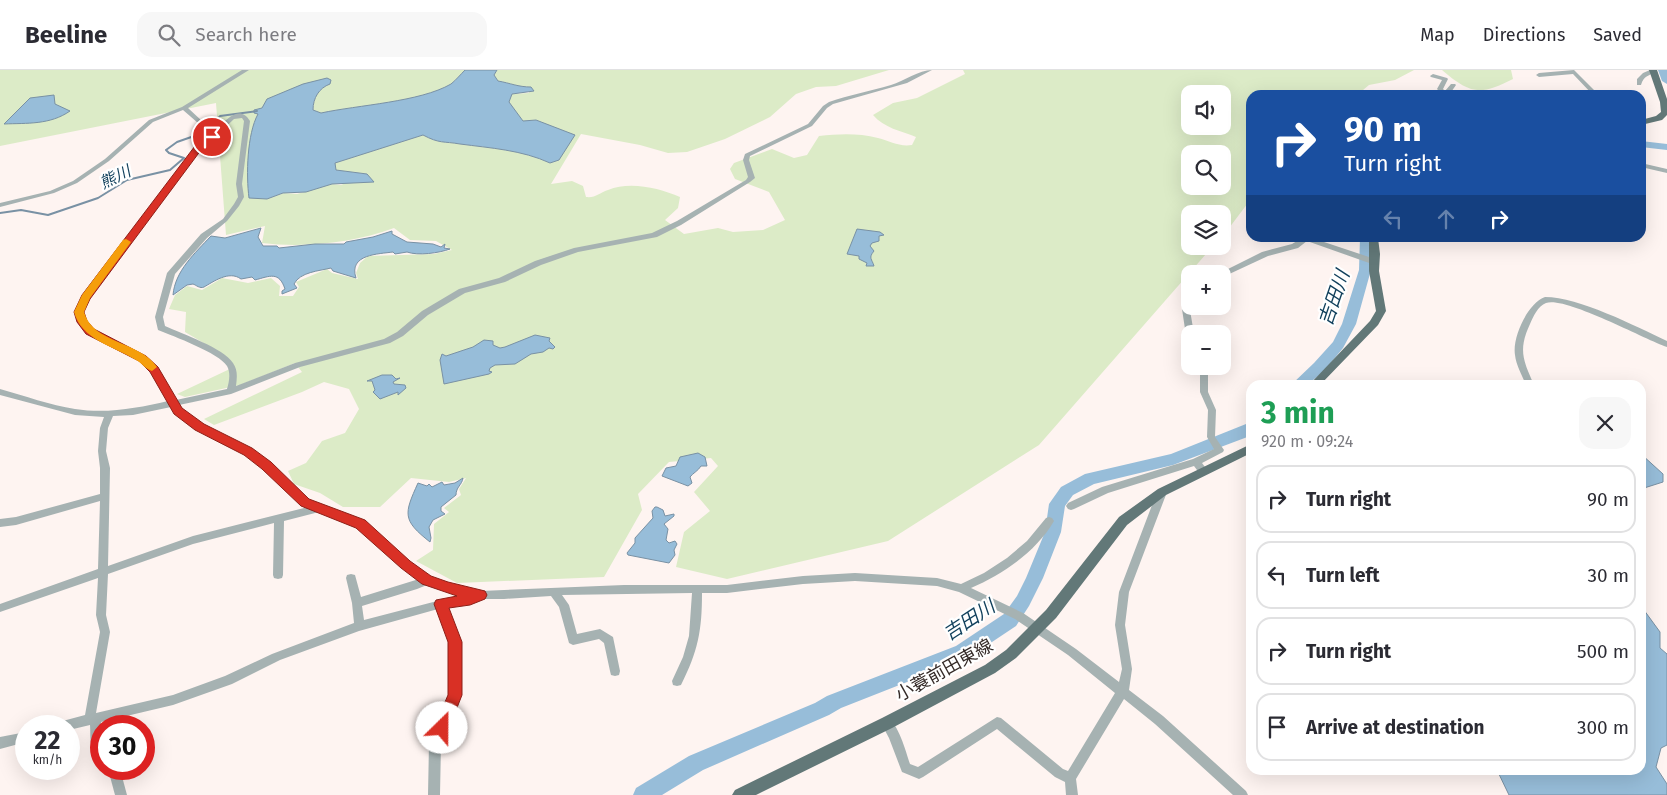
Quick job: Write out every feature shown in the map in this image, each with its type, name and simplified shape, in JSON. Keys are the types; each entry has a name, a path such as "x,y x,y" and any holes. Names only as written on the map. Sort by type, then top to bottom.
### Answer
{"main road":[{"path":"1646,122 1659,118 1665,113 1664,102 1653,70"},
{"path":"1319,380 1379,317 1381,304 1374,271 1373,242"},
{"name":"小蓑前田東線","path":"740,795 887,723 990,669 1011,654 1051,614 1123,521 1141,505 1200,466 1246,450"}],"street":[{"path":"0,206 52,192 75,182 113,155 151,121 184,108 246,70"},
{"path":"0,392 75,412 110,414 132,412 231,391 298,365 387,341 400,334 425,313 462,291 502,280 521,270 568,253 599,245 642,238 666,230 752,178 746,160 748,155 810,125 825,107 832,103 913,81 929,70"},
{"path":"1639,84 1639,80 1645,74 1653,70"},
{"path":"1539,75 1574,72 1591,90"},
{"path":"1433,76 1445,80 1441,90"},
{"path":"1450,90 1453,85"},
{"path":"184,108 200,122 205,130 201,144"},
{"path":"231,391 234,376 230,363 211,351 161,328 159,317 171,273 206,234 225,220 241,197 239,184 247,121 244,116 232,117 212,137 201,144 114,258 85,298 79,312 82,322 90,331 142,358 154,370 178,411 200,427 248,452 267,466 305,502 361,524 427,580 447,588 481,595 553,591 727,589 803,580 855,577 937,582 961,588 994,602 1019,616 1123,690 1242,795"},
{"path":"1646,165 1667,171"},
{"path":"1231,270 1265,254 1288,250 1300,242"},
{"path":"1318,242 1373,261"},
{"path":"1528,380 1518,358 1517,344 1530,316 1538,304 1546,300 1568,302 1667,344"},
{"path":"1071,506 1105,490 1200,466 1220,450 1211,437 1212,410 1204,392 1204,375"},
{"path":"93,715 105,632 100,615 104,570 105,496 105,468 102,451 104,428 110,414"},
{"path":"1072,795 1070,778 1123,690 1128,669 1120,625 1124,592 1162,492"},
{"path":"0,523 16,521 105,496"},
{"path":"0,608 193,540 319,508"},
{"path":"278,575 279,518"},
{"path":"961,588 995,572 1022,553 1036,540 1049,522"},
{"path":"351,578 357,603 359,626"},
{"path":"357,603 417,585 427,580"},
{"path":"677,681 689,660 697,631 697,589"},
{"path":"553,591 564,605 573,640 600,634 609,640 615,671"},
{"path":"106,715 174,700 228,680 276,657 359,626 481,595"},
{"path":"434,795 435,744 455,695 455,642 441,604"},
{"path":"887,723 894,735 906,768 918,773 997,722 1059,773 1070,778"},
{"path":"0,743 15,740"},
{"path":"117,780 121,795"}],"green space":[{"path":"0,70 465,70 451,84 423,95 406,99 321,113 313,110 317,94 330,84 262,108 259,114 267,199 284,193 297,194 332,184 341,185 367,174 335,170 335,163 423,135 442,142 517,152 550,163 553,128 536,120 523,122 509,102 512,94 529,93 530,87 498,81 494,75 497,70 889,70 836,86 816,87 796,94 770,117 725,139 687,152 668,153 640,145 581,134 551,184 572,181 583,186 586,197 592,197 617,187 635,186 663,191 680,197 678,208 665,220 684,234 718,228 733,232 763,230 785,220 769,192 735,179 730,169 734,163 772,149 794,158 807,155 819,136 863,135 899,144 912,145 916,137 887,126 873,115 893,103 917,98 965,74 963,70 1414,70 1395,80 1369,85 1363,90 1246,90 1246,206 1231,225 1231,205 1181,205 1181,255 1205,255 1196,265 1181,265 1181,283 1039,445 888,541 727,579 676,567 684,532 710,511 694,492 718,466 711,458 669,462 638,494 642,510 604,577 457,583 416,561 433,550 434,524 449,512 444,508 461,495 459,489 466,478 449,482 411,478 380,507 343,507 320,493 294,484 288,471 306,463 322,441 345,433 359,409 349,389 324,382 214,425 204,419 302,372 295,363 240,385 185,397 177,394 234,367 212,348 185,332 186,312 169,309 175,295 187,286 202,290 222,278 248,283 271,278 280,286 279,296 293,296 299,287 296,282 327,269 332,273 358,279 356,273 360,263 368,256 434,254 452,250 436,241 410,240 394,228 345,241 295,245 262,243 265,226 226,235 216,103 0,146"},
{"path":"1442,70 1511,70 1513,79 1492,88 1476,90 1460,84"}],"water":[{"path":"465,70 497,70 494,75 498,81 531,87 534,91 512,94 509,102 523,121 536,120 575,135 559,160 550,163 517,152 442,142 423,135 335,163 336,170 367,174 374,182 332,184 306,192 283,193 267,199 249,198 248,155 254,122 258,114 254,113 254,110 262,108 267,99 303,84 327,78 331,80 330,84 320,91 315,98 313,106 313,110 321,113 423,95 451,84"},
{"path":"54,95 55,104 70,111 62,116 46,121 4,124 30,98"},
{"path":"261,228 258,237 263,246 277,246 279,248 315,244 344,244 392,231 392,234 407,242 433,244 441,247 445,244 444,248 450,249 428,254 407,252 395,254 393,252 373,255 360,260 356,264 356,278 333,271 331,268 316,271 305,274 294,284 297,288 282,294 282,291 285,289 283,283 277,277 270,276 255,280 252,277 241,279 226,276 203,287 193,284 187,285 173,295 182,270 211,236 225,238"},
{"path":"857,229 880,232 884,235 879,236 879,241 872,243 870,246 874,251 871,257 874,266 866,266 867,263 859,259 859,256 847,254"},
{"path":"535,335 550,338 549,341 555,347 531,354 515,364 495,365 490,368 489,371 492,372 489,374 444,384 440,360 442,354 446,356 473,347 484,340 493,341 493,345 500,348 505,347"},
{"path":"382,375 392,375 396,379 400,378 393,382 394,384 405,385 406,388 398,395 398,392 380,399 373,392 375,390 372,381 367,381"},
{"path":"698,453 705,457 707,466 701,466 690,477 692,483 688,486 662,476 666,468 676,466 680,457"},
{"path":"1646,459 1663,474 1663,482 1646,487"},
{"path":"463,478 456,495 441,507 441,511 445,514 433,520 429,527 430,542 414,528 408,516 410,502 418,483 427,486 429,484 432,487 442,482 444,485 455,483"},
{"path":"655,507 663,510 665,516 674,514 664,524 668,529 666,540 669,543 675,541 677,544 674,550 675,555 669,563 628,555 627,553 635,543 635,538 653,518 652,511"},
{"path":"1646,613 1660,632 1660,648 1667,654 1667,745 1661,748 1656,767 1667,784 1667,795 1509,795 1499,775 1646,775"}],"waterway":[{"name":"吉田川","path":"1663,70 1667,81"},
{"name":"熊川","path":"212,126 220,116 257,111"},
{"name":"熊川","path":"0,213 21,210 48,215 98,198 127,180 170,170 184,158 169,153 166,150 177,142 197,135"},
{"name":"吉田川","path":"1646,145 1667,147"},
{"name":"吉田川","path":"1304,380 1319,367 1338,345 1349,324 1365,270 1366,242"},
{"name":"吉田川","path":"643,795 696,763 822,709 834,702 962,652 1010,620 1023,601 1053,532 1057,504 1067,491 1091,478 1173,459 1246,431"}],"slow traffic":[{"path":"126,242 85,298 79,312 82,322 90,331 142,358 152,367"}],"route":[{"path":"212,137 201,144 85,298 79,312 82,322 90,331 142,358 154,370 167,396 178,411 200,427 248,452 267,466 305,502 361,524 427,580 447,588 481,595 441,604 455,642 455,695 442,728"}]}
